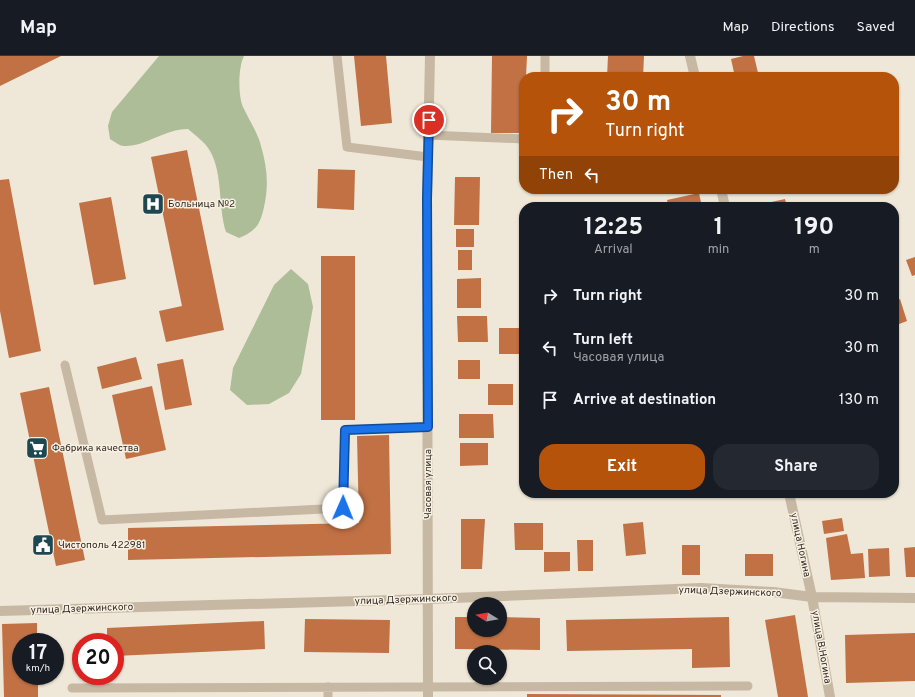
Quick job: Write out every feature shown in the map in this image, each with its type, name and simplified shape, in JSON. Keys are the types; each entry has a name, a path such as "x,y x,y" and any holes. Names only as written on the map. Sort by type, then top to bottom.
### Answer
{"street":[{"name":"Часовая улица","path":"428,697 428,135 430,56"},
{"path":"690,56 694,72"},
{"name":"улица Ногина","path":"790,498 812,597"},
{"name":"улица Дзержинского","path":"0,611 429,599 701,588 773,592 812,597 915,598"},
{"name":"улица В.Ногина","path":"812,597 830,697"}],"lane":[{"path":"337,56 347,147 428,157"},
{"path":"545,56 545,72"},
{"path":"428,135 519,139"},
{"path":"65,365 102,520 343,508 345,430 428,427"},
{"path":"72,688 748,686"},
{"path":"328,687 328,697"}],"green space":[{"path":"159,56 244,56 239,82 241,102 260,141 267,176 266,199 261,218 259,223 250,233 239,238 226,232 222,212 219,180 214,160 210,151 200,139 188,129 171,132 132,146 122,146 110,139 108,126 112,112"},
{"path":"291,269 308,284 313,307 301,374 289,393 269,404 247,405 230,390 233,368 274,285"}],"building":[{"path":"0,56 61,56 0,86"},
{"path":"354,56 386,56 392,123 361,126"},
{"path":"492,56 527,56 526,72 519,72 519,133 491,133"},
{"path":"608,56 644,56 643,72 607,72"},
{"path":"743,56 754,56 758,72 734,72 731,59"},
{"path":"187,150 224,330 166,342 159,311 182,306 151,157"},
{"path":"318,169 355,170 354,210 317,208"},
{"path":"455,177 480,177 479,225 454,225"},
{"path":"9,179 41,351 9,358 0,311 0,180"},
{"path":"699,194 701,202 668,202 667,200"},
{"path":"111,197 126,279 94,285 79,203"},
{"path":"785,199 786,202 772,202"},
{"path":"456,229 474,229 474,247 456,247"},
{"path":"458,250 472,250 472,270 458,270"},
{"path":"321,256 355,256 355,420 321,420"},
{"path":"915,257 915,275 912,276 906,260"},
{"path":"481,278 481,308 457,308 457,279"},
{"path":"899,299 907,321 899,324"},
{"path":"457,316 487,316 488,342 458,342"},
{"path":"499,328 519,328 519,354 499,354"},
{"path":"136,357 142,379 102,389 97,367"},
{"path":"183,359 192,405 165,410 157,364"},
{"path":"458,360 480,360 480,379 458,379"},
{"path":"488,384 513,384 513,405 488,405"},
{"path":"152,386 166,450 126,459 112,395"},
{"path":"49,387 85,560 56,566 20,393"},
{"path":"459,414 493,414 494,438 459,438"},
{"path":"389,435 391,554 128,560 128,528 359,523 357,436"},
{"path":"460,443 488,443 488,465 460,466"},
{"path":"842,518 844,531 824,534 822,521"},
{"path":"461,519 485,519 482,569 461,569"},
{"path":"643,522 646,554 626,556 623,524"},
{"path":"514,523 543,523 543,550 515,550"},
{"path":"847,534 851,554 863,553 865,578 831,580 826,538"},
{"path":"577,540 593,540 593,571 578,571"},
{"path":"682,545 700,545 700,575 682,575"},
{"path":"915,547 915,577 906,577 904,548"},
{"path":"889,548 890,576 869,577 868,549"},
{"path":"544,552 570,552 570,571 544,572"},
{"path":"745,554 773,554 773,576 745,576"},
{"path":"795,615 808,697 778,697 765,620"},
{"path":"455,617 467,617 467,637 507,637 507,617 540,618 540,650 507,650 507,645 467,645 467,649 455,649"},
{"path":"729,617 730,667 692,668 692,649 567,651 566,620"},
{"path":"305,619 390,620 389,653 304,652"},
{"path":"264,621 265,649 124,656 124,633 107,633 107,628"},
{"path":"37,623 37,633 12,633 12,685 38,685 38,697 4,697 2,624"},
{"path":"915,633 915,681 846,683 845,635"},
{"path":"527,694 721,695 721,697 527,697"}],"place":[{"name":"Больница №2","path":"153,204"},
{"name":"Фабрика качества","path":"37,448"},
{"name":"Чистополь 422981","path":"43,545"}],"route":[{"path":"343,508 345,430 428,427 427,198 429,120"}]}
